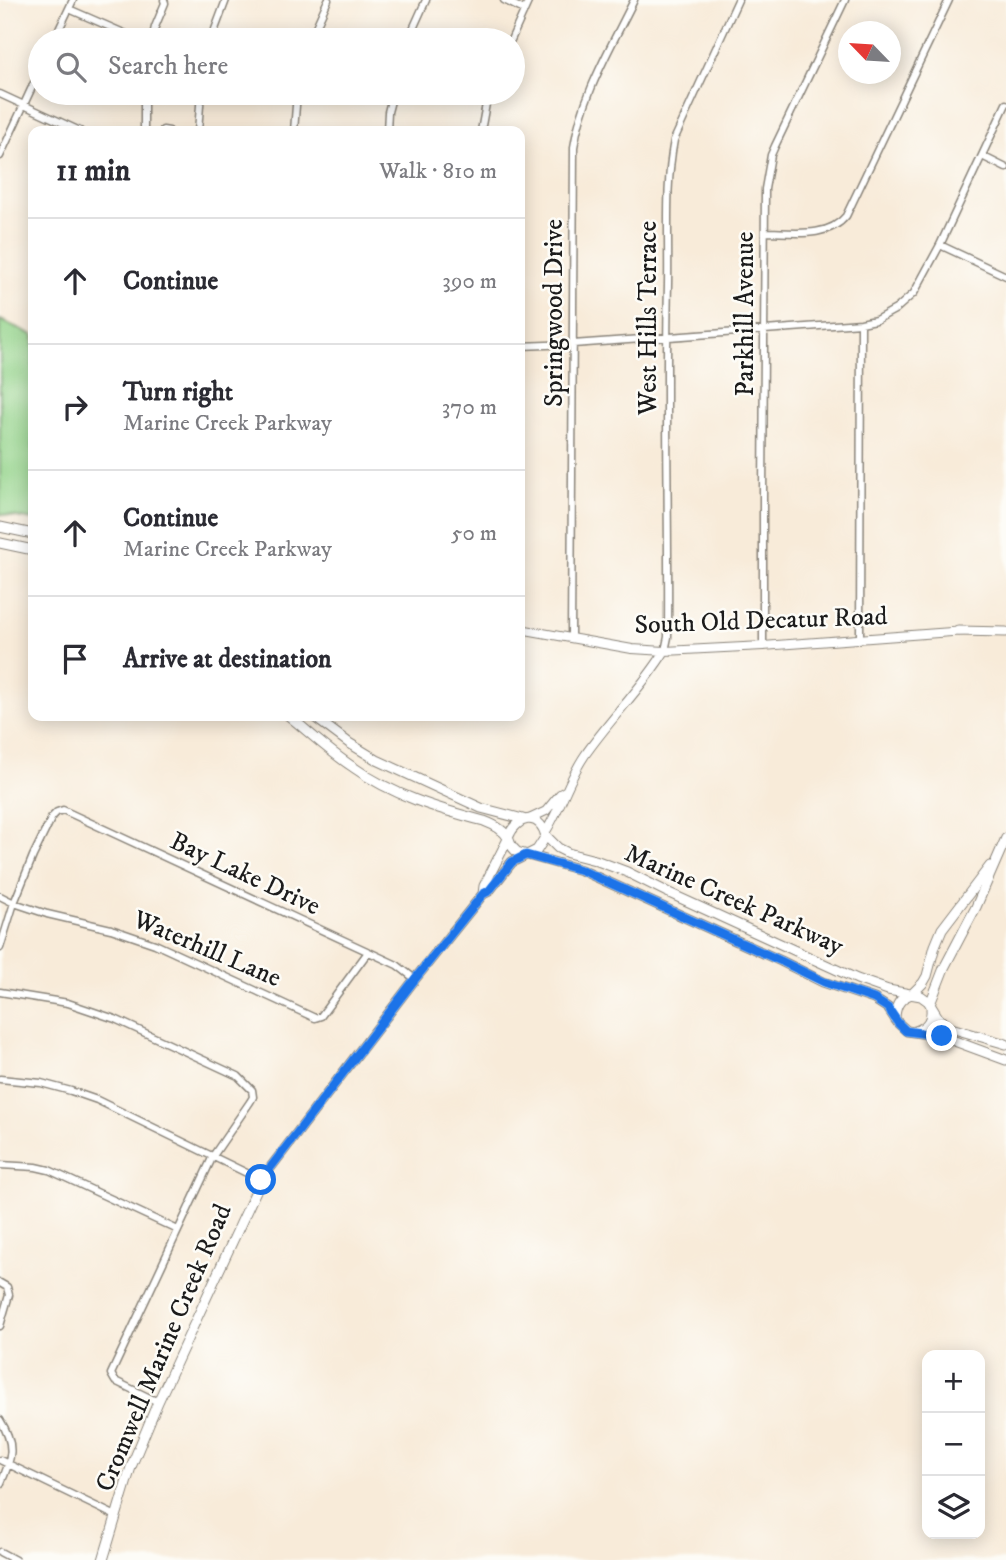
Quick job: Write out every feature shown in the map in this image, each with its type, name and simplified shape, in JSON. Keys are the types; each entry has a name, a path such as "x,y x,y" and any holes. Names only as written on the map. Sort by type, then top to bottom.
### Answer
{"main road":[{"path":"0,527 28,533"},
{"path":"0,543 28,549"},
{"path":"958,631 1006,629"},
{"path":"295,721 365,775 400,794 484,821 508,839 514,850 527,854 541,846 546,835 540,825 481,807 377,760 339,737 319,721"},
{"path":"329,749 339,737"},
{"path":"508,839 513,828 526,819"},
{"name":"Marine Creek Parkway","path":"546,835 558,848 568,853 627,872 857,979 910,995"},
{"path":"915,1031 928,1022 931,1015 930,1006 943,968 976,906 1006,838"},
{"name":"Cromwell Marine Creek Road","path":"483,894 484,886 508,839"},
{"name":"Marine Creek Parkway","path":"527,854 581,870 824,982 866,995 882,1003 895,1019"},
{"name":"Cromwell Marine Creek Road","path":"103,1560 131,1467 261,1180 483,894 489,891 512,862 527,854"},
{"path":"998,856 942,929 934,946 927,976 923,983 898,1004 895,1019 906,1031 942,1036 1006,1060"},
{"path":"910,995 921,996 939,1019 951,1028 1006,1044"}],"street":[{"path":"60,28 73,0"},
{"path":"155,28 165,3 163,0"},
{"path":"216,28 226,0"},
{"path":"315,28 328,0"},
{"path":"413,28 426,0"},
{"path":"504,0 524,10"},
{"path":"516,28 529,0"},
{"name":"Springwood Drive","path":"571,638 574,147 584,104 634,0"},
{"name":"West Hills Terrace","path":"665,650 668,636 668,185 674,140 738,0"},
{"name":"Parkhill Avenue","path":"764,646 762,498 765,189 771,155 845,0"},
{"path":"765,232 812,232 832,228 840,223 949,0"},
{"path":"69,9 113,28"},
{"path":"0,94 69,126"},
{"path":"0,156 28,96"},
{"path":"525,346 861,323 886,315 914,293 940,245 1006,104"},
{"path":"144,105 144,126"},
{"path":"198,126 200,105"},
{"path":"294,126 296,105"},
{"path":"387,126 390,105"},
{"path":"482,126 486,105"},
{"path":"982,156 1006,168"},
{"path":"940,245 1006,276"},
{"path":"860,639 861,323"},
{"name":"South Old Decatur Road","path":"525,630 632,649 665,650 764,646 958,631"},
{"path":"546,835 565,791 584,757 653,670 665,650"},
{"path":"526,819 546,811 565,791"},
{"name":"Bay Lake Drive","path":"14,903 51,817 63,810 397,965 415,979"},
{"name":"Waterhill Lane","path":"0,896 47,914 111,929 155,944 315,1018 321,1016 368,952"},
{"path":"0,948 14,903"},
{"path":"0,992 68,1003 116,1019 238,1076 252,1090 250,1102 213,1156 111,1374 115,1381 159,1402"},
{"path":"0,1079 41,1083 97,1100 261,1180"},
{"path":"0,1166 48,1170 178,1230"},
{"path":"0,1326 9,1295 3,1285"},
{"path":"0,1420 10,1443 10,1464 0,1485"},
{"path":"0,1461 116,1516"},
{"path":"0,1552 15,1560"}],"green space":[{"path":"0,320 28,333 28,519 0,514"}],"route":[{"path":"261,1180 483,894 489,891 512,862 528,854 581,870 824,982 866,995 888,1008 906,1031 942,1036"}]}
